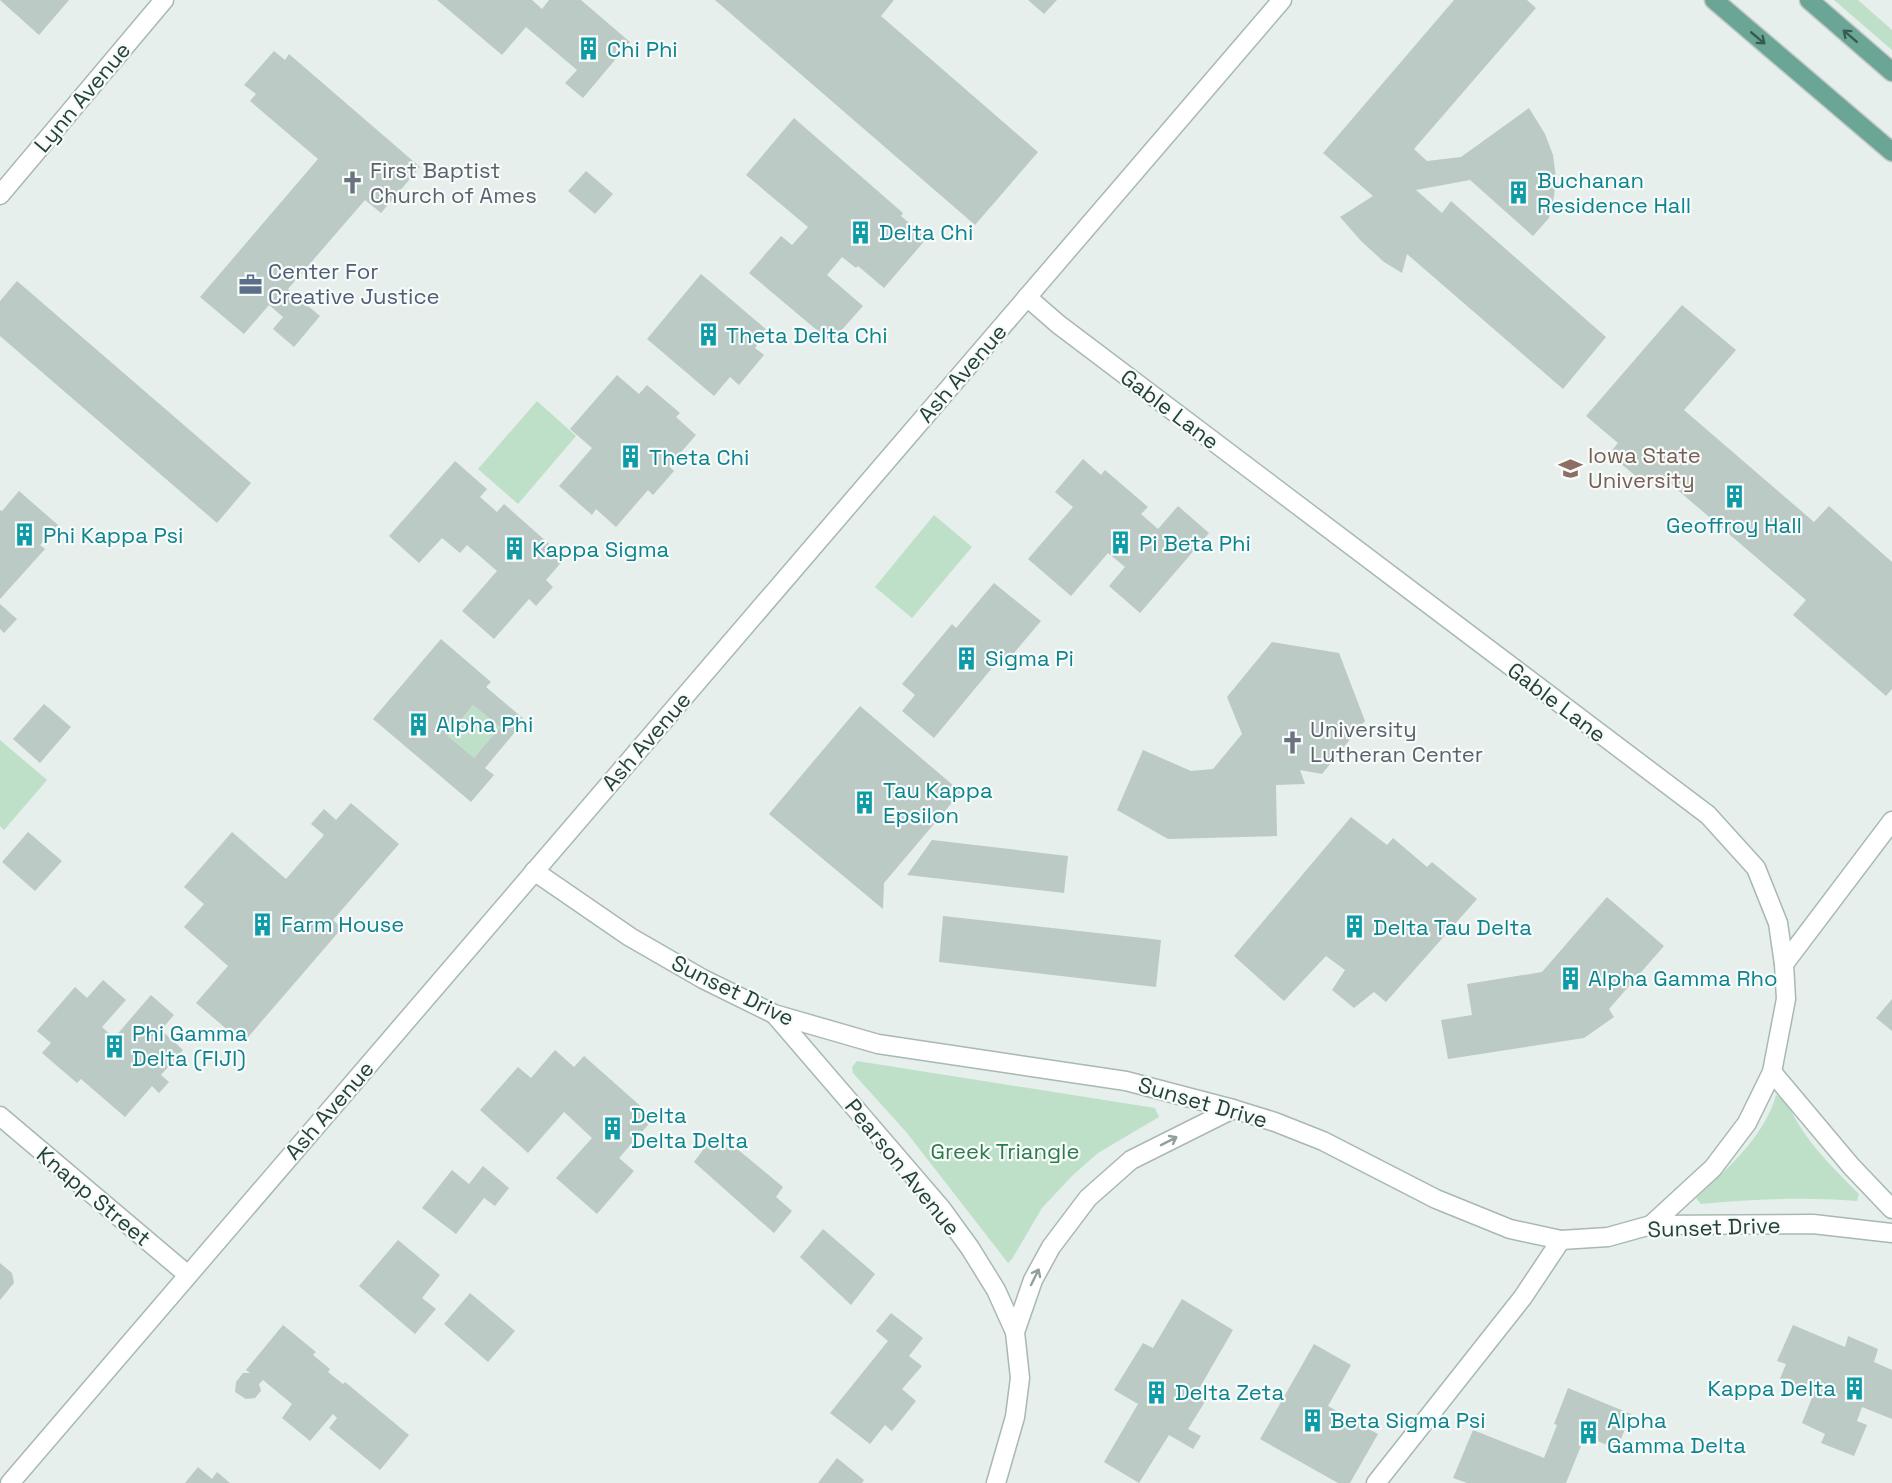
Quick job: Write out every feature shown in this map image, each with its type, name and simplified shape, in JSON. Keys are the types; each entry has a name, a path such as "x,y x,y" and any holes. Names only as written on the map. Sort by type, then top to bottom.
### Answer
{"main road":[{"path":"1713,0 1892,152"},
{"path":"1809,0 1892,72"}],"street":[{"name":"Lynn Avenue","path":"0,195 164,0"},
{"name":"Ash Avenue","path":"10,1483 1282,0"},
{"name":"Gable Lane","path":"1027,297 1058,324 1708,815 1756,868 1778,923 1784,964 1786,999 1772,1072 1747,1123 1713,1168 1651,1225"},
{"path":"1784,964 1892,821"},
{"name":"Sunset Drive","path":"534,871 630,937 704,979 774,1014 878,1044 1126,1081 1233,1109 1275,1122 1323,1142 1436,1200 1501,1226 1561,1240 1608,1237 1651,1225 1813,1224 1892,1233"},
{"name":"Pearson Avenue","path":"774,1014 940,1208 970,1248 996,1290 1015,1332 1020,1378 1015,1417 996,1483"},
{"path":"1772,1072 1851,1166 1892,1209"},
{"name":"Pearson Avenue","path":"1015,1332 1033,1280 1051,1247 1088,1198 1131,1160 1233,1109"},
{"name":"Knapp Street","path":"0,1116 188,1275"},
{"path":"1376,1483 1523,1297 1561,1240"}],"green space":[{"path":"1834,0 1858,0 1892,30 1892,50"},
{"path":"537,401 576,436 518,504 478,469"},
{"path":"934,515 972,547 912,618 875,587"},
{"path":"473,705 500,727 474,758 448,736"},
{"path":"0,740 47,780 4,830 0,826"},
{"name":"Greek Triangle","path":"857,1061 1155,1108 1159,1117 1098,1153 1073,1175 1042,1208 1008,1263 907,1133 853,1073 852,1067"},
{"path":"1776,1095 1786,1103 1817,1150 1859,1194 1857,1201 1779,1199 1701,1204 1696,1198 1732,1164 1754,1138 1771,1110"}],"building":[{"path":"0,0 69,0 39,35"},
{"name":"Chi Phi","path":"437,0 532,0 542,9 549,0 581,0 630,42 583,98 565,83 577,70 526,27 502,55"},
{"path":"715,0 894,0 881,16 1038,152 975,225"},
{"path":"1028,0 1057,0 1044,14"},
{"name":"Buchanan Residence Hall","path":"1454,0 1527,0 1536,8 1414,149 1427,161 1461,157 1529,108 1545,134 1553,155 1556,178 1554,196 1549,218 1533,236 1470,180 1416,190 1442,213 1451,201 1606,337 1563,389 1407,254 1402,273 1384,262 1340,217 1373,196 1323,153"},
{"name":"First Baptist Church of Ames","path":"274,51 285,60 289,54 420,167 381,213 365,200 288,289 320,316 294,347 273,329 283,317 269,305 244,334 200,297 318,159 250,101 256,94 244,85"},
{"name":"Delta Chi","path":"794,118 903,213 901,216 927,238 884,288 858,266 856,268 842,257 827,275 863,306 831,342 749,273 781,236 792,245 808,227 746,175"},
{"path":"586,171 613,194 595,214 568,191"},
{"name":"Theta Delta Chi","path":"701,274 768,331 755,348 764,355 739,385 730,377 714,396 647,339"},
{"path":"17,281 251,483 217,523 0,336 0,301"},
{"name":"Geoffroy Hall","path":"1682,305 1736,350 1684,410 1814,522 1829,506 1892,562 1892,689 1886,696 1793,615 1806,600 1659,474 1648,486 1609,454 1618,443 1586,416"},
{"name":"Theta Chi","path":"617,375 639,394 647,385 680,413 676,417 696,435 669,466 674,471 653,495 648,490 616,527 596,509 592,515 559,486 592,448 570,429"},
{"name":"Pi Beta Phi","path":"1083,459 1101,475 1105,470 1148,507 1141,514 1158,529 1178,506 1209,533 1140,613 1109,586 1125,567 1108,553 1071,596 1028,559 1073,507 1055,492"},
{"name":"Kappa Sigma","path":"455,461 487,489 480,497 497,512 504,504 565,558 546,580 553,587 536,606 529,599 494,639 462,611 497,571 467,545 460,553 442,538 419,563 389,536"},
{"name":"Phi Kappa Psi","path":"19,491 58,525 40,545 45,549 0,599 0,510 2,511"},
{"name":"Sigma Pi","path":"994,583 1041,621 1002,667 997,662 934,738 902,711 915,695 902,684 952,624 956,628"},
{"path":"0,604 17,619 4,633 0,629"},
{"name":"Alpha Phi","path":"441,639 491,682 486,687 525,720 485,768 494,775 471,802 373,719","holes":["473,705 500,727 474,758 448,736"]},
{"name":"University Lutheran Center","path":"1272,642 1339,653 1365,721 1322,774 1300,770 1305,784 1276,785 1277,836 1168,839 1117,810 1143,750 1191,771 1213,769 1242,734 1227,697"},
{"path":"44,704 71,727 40,763 13,739"},
{"name":"Tau Kappa Epsilon","path":"860,706 961,792 884,883 883,909 769,814"},
{"name":"Farm House","path":"351,803 399,844 333,920 342,928 243,1043 196,1003 228,966 184,927 204,904 184,887 232,832 286,879 324,835 311,824 324,809 336,820"},
{"name":"Delta Tau Delta","path":"1351,817 1387,845 1393,838 1427,867 1432,862 1477,899 1386,1002 1374,992 1354,1008 1332,990 1345,970 1326,956 1284,1001 1234,956"},
{"path":"28,832 62,861 35,891 2,862"},
{"path":"932,840 1068,856 1064,893 907,875"},
{"name":"Alpha Gamma Rho","path":"1607,897 1664,946 1609,1009 1614,1017 1584,1038 1448,1059 1441,1020 1472,1015 1467,984 1542,972"},
{"path":"943,916 1161,940 1156,987 939,962"},
{"name":"Phi Gamma Delta (FIJI)","path":"103,980 126,1000 102,1027 114,1038 151,995 174,1015 161,1030 183,1050 161,1075 169,1082 159,1093 152,1086 125,1117 81,1079 77,1083 42,1053 51,1043 37,1031 75,987 87,998"},
{"path":"1892,999 1892,1031 1876,1018"},
{"name":"Delta Delta Delta","path":"555,1050 574,1067 584,1056 654,1118 619,1158 634,1171 597,1214 556,1178 592,1138 564,1112 528,1153 480,1110 518,1067 531,1078"},
{"path":"712,1138 724,1150 730,1143 783,1187 776,1197 792,1211 774,1233 694,1162"},
{"path":"483,1166 509,1188 495,1206 484,1198 456,1234 422,1208 452,1170 469,1184"},
{"path":"823,1229 875,1274 851,1305 800,1257"},
{"path":"398,1240 440,1275 422,1298 436,1309 415,1334 359,1286"},
{"path":"0,1263 12,1273 14,1283 0,1300"},
{"path":"470,1293 515,1331 488,1362 444,1324"},
{"name":"Delta Zeta","path":"1182,1299 1233,1330 1196,1394 1206,1400 1188,1429 1201,1436 1193,1449 1169,1435 1139,1483 1104,1462 1138,1404 1114,1390 1143,1343 1153,1348"},
{"path":"891,1313 923,1338 909,1356 922,1366 902,1389 916,1401 892,1431 885,1425 870,1444 830,1413 888,1341 876,1331"},
{"path":"283,1325 316,1352 313,1355 330,1369 328,1372 343,1384 345,1382 409,1435 380,1470 329,1428 337,1418 333,1414 310,1441 282,1418 292,1404 263,1380 259,1384 261,1391 255,1398 246,1399 235,1392 236,1382 243,1373 250,1373 246,1370"},
{"name":"Kappa Delta","path":"1793,1325 1845,1347 1848,1336 1878,1349 1874,1362 1892,1370 1892,1419 1862,1407 1857,1421 1867,1425 1854,1456 1821,1443 1825,1434 1802,1423 1817,1385 1808,1381 1804,1391 1779,1381 1786,1364 1777,1361"},
{"name":"Beta Sigma Psi","path":"1314,1344 1351,1365 1328,1406 1378,1434 1350,1483 1338,1483 1260,1439"},
{"name":"Alpha Gamma Delta","path":"1568,1388 1631,1414 1617,1449 1585,1436 1566,1483 1467,1483 1453,1478 1473,1430 1544,1458"},
{"path":"837,1458 864,1480 862,1483 818,1483"},
{"path":"198,1467 212,1479 217,1472 230,1483 185,1483"}],"place":[{"name":"Chi Phi","path":"589,49"},
{"name":"First Baptist Church of Ames","path":"352,183"},
{"name":"Buchanan Residence Hall","path":"1519,193"},
{"name":"Delta Chi","path":"861,232"},
{"name":"Center For Creative Justice","path":"250,284"},
{"name":"Theta Delta Chi","path":"708,335"},
{"name":"Theta Chi","path":"631,457"},
{"name":"Iowa State University","path":"1570,468"},
{"name":"Geoffroy Hall","path":"1734,496"},
{"name":"Phi Kappa Psi","path":"25,535"},
{"name":"Pi Beta Phi","path":"1121,543"},
{"name":"Kappa Sigma","path":"514,549"},
{"name":"Sigma Pi","path":"967,658"},
{"name":"Alpha Phi","path":"418,724"},
{"name":"University Lutheran Center","path":"1292,742"},
{"name":"Tau Kappa Epsilon","path":"865,803"},
{"name":"Farm House","path":"263,924"},
{"name":"Delta Tau Delta","path":"1355,927"},
{"name":"Alpha Gamma Rho","path":"1570,978"},
{"name":"Phi Gamma Delta (FIJI)","path":"114,1046"},
{"name":"Delta Delta Delta","path":"613,1128"},
{"name":"Kappa Delta","path":"1854,1388"},
{"name":"Delta Zeta","path":"1157,1392"},
{"name":"Beta Sigma Psi","path":"1312,1420"},
{"name":"Alpha Gamma Delta","path":"1589,1433"}]}
